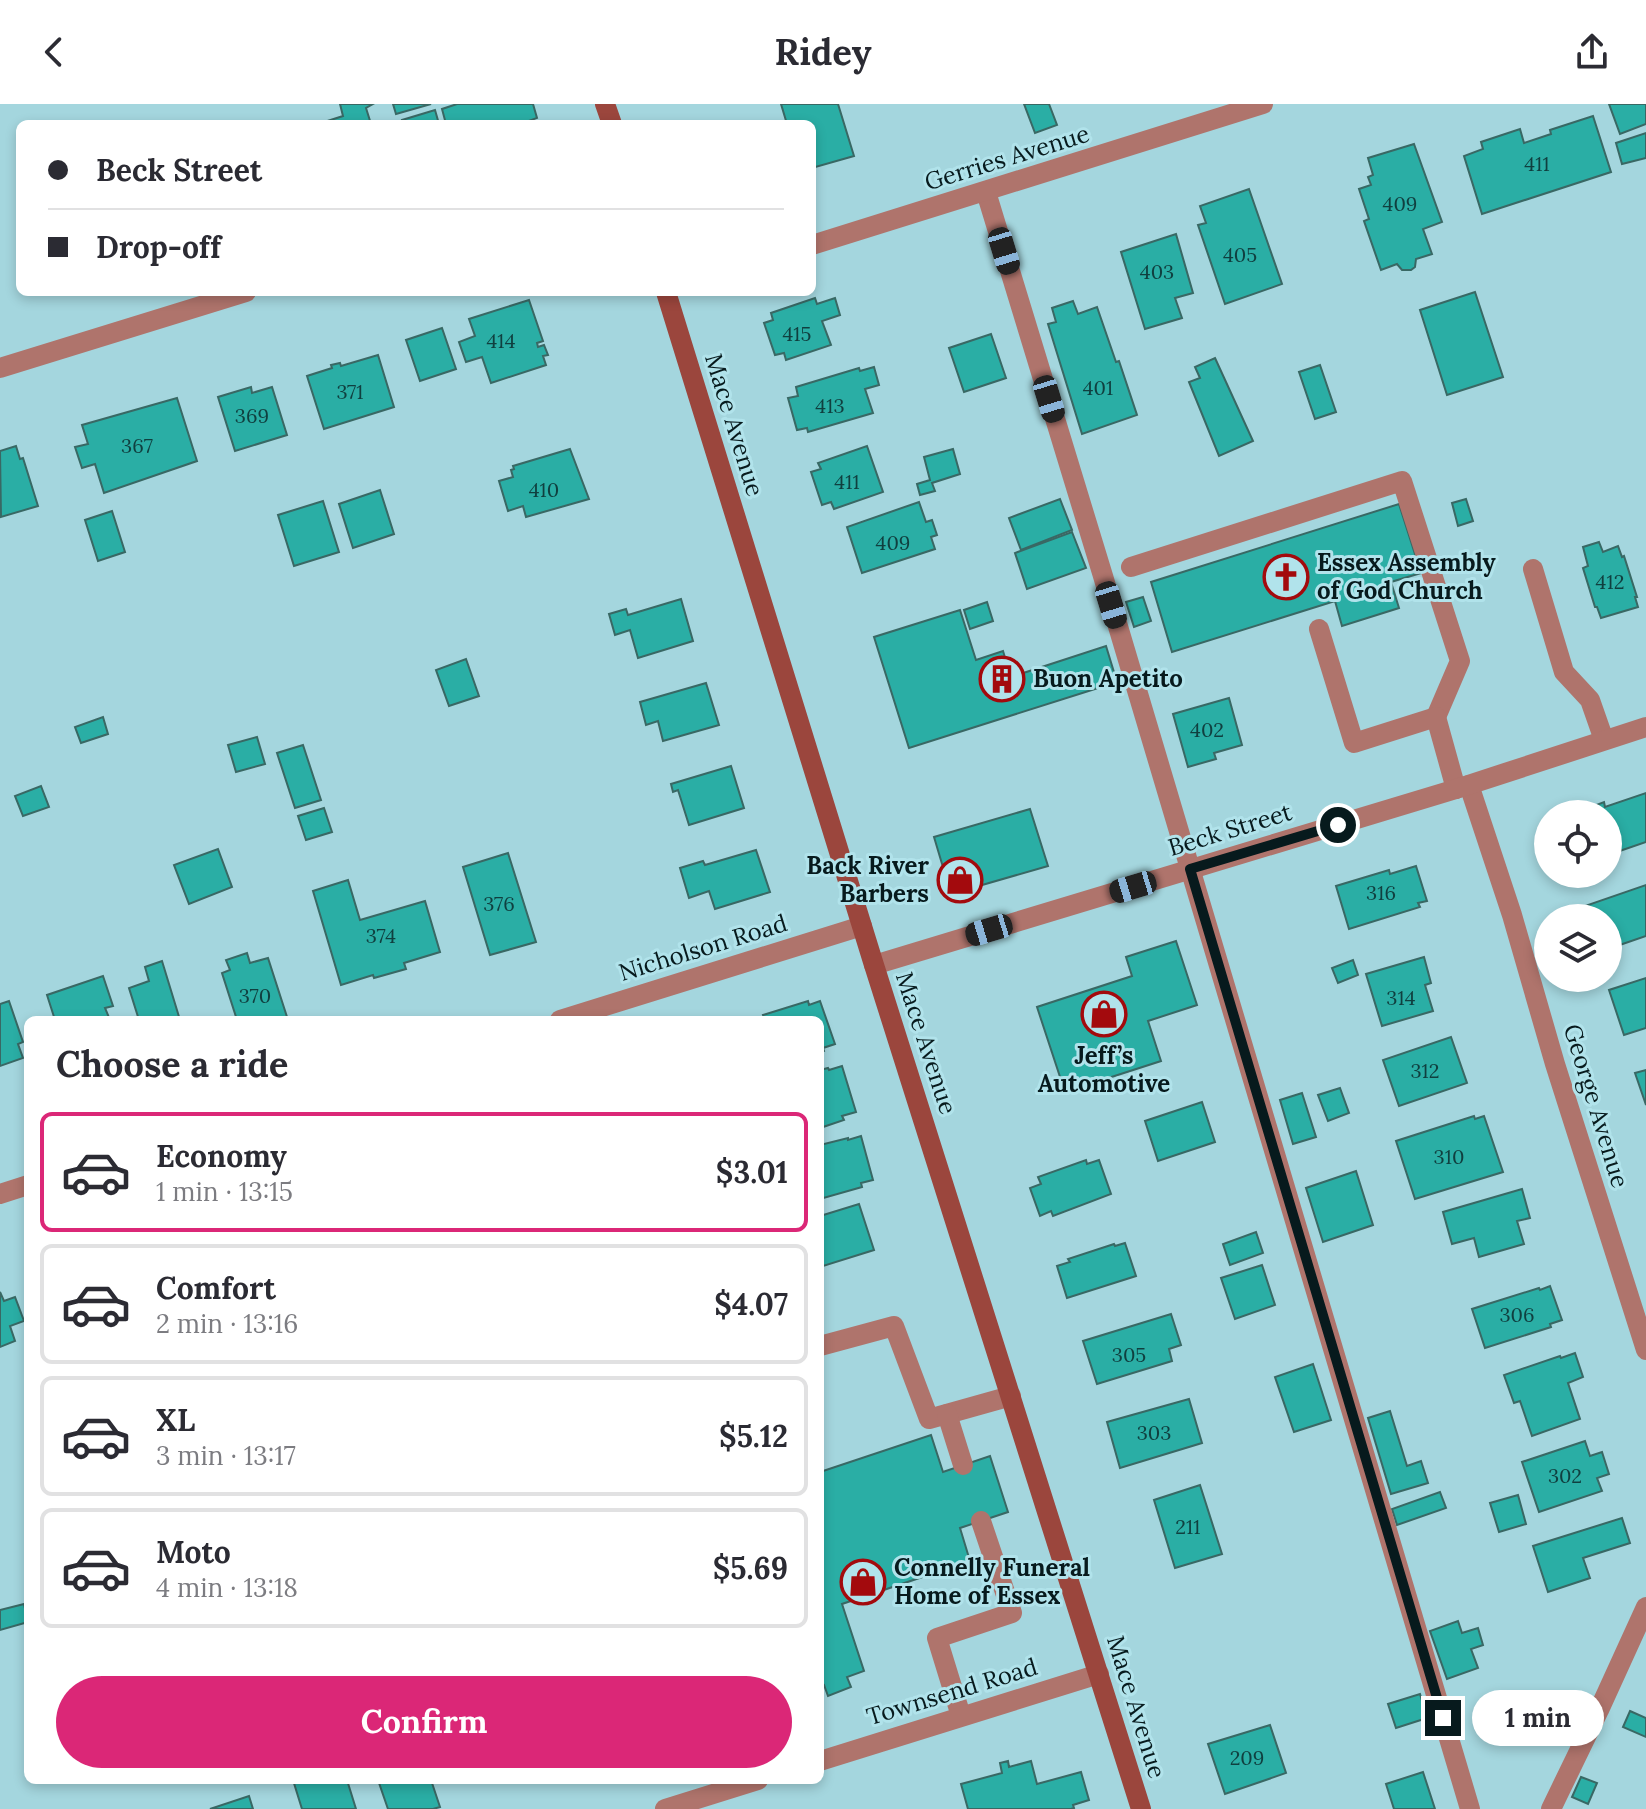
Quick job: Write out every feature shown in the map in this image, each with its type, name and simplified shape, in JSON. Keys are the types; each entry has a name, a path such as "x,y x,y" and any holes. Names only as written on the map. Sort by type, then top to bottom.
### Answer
{"main road":[{"name":"Mace Avenue","path":"667,296 874,965 1141,1809"}],"street":[{"name":"Gerries Avenue","path":"816,244 1260,105"},
{"path":"986,192 1470,1809"},
{"path":"0,368 233,296"},
{"path":"1131,567 1402,481 1460,661 1436,717 1354,743 1319,629"},
{"path":"1533,569 1564,672 1590,700 1604,740"},
{"name":"George Avenue","path":"1436,717 1512,915 1555,1064 1646,1350"},
{"name":"Beck Street","path":"874,965 1463,787 1646,727"},
{"name":"Nicholson Road","path":"573,1016 862,926"},
{"path":"0,1194 24,1186"},
{"path":"824,1345 894,1326 929,1419 1011,1396"},
{"path":"947,1414 963,1465"},
{"path":"961,1716 937,1638 1012,1613 981,1521"},
{"path":"1551,1809 1646,1607"},
{"name":"Townsend Road","path":"824,1760 1099,1674"},
{"path":"665,1809 745,1784"}],"building":[{"path":"340,104 373,104 366,108 370,120 330,120 343,116"},
{"path":"393,104 431,104 396,114"},
{"path":"457,104 533,104 537,118 445,120 442,109"},
{"path":"781,104 838,104 854,156 816,167 816,120 786,120"},
{"path":"1024,104 1049,104 1057,125 1035,133"},
{"path":"1609,104 1646,104 1646,124 1620,134"},
{"path":"435,110 438,120 402,120"},
{"path":"1593,116 1611,172 1482,214 1464,156 1483,149 1481,142 1520,129 1524,143 1551,134 1550,130"},
{"path":"1646,133 1646,158 1622,164 1616,143"},
{"path":"1414,144 1442,222 1423,229 1432,254 1416,259 1415,267 1411,270 1402,270 1397,264 1381,270 1364,221 1369,219 1359,189 1371,185 1368,177 1373,175 1368,158"},
{"path":"1249,189 1282,284 1225,304 1198,225 1206,223 1200,206"},
{"path":"1176,234 1193,293 1175,298 1182,318 1145,329 1121,252"},
{"path":"1475,292 1503,377 1447,395 1420,310"},
{"path":"815,298 817,304 835,298 840,315 822,321 831,345 786,360 784,353 775,355 764,323 773,320 771,313"},
{"path":"529,300 543,341 537,343 538,347 544,345 548,355 543,356 546,365 491,383 482,357 466,362 459,342 475,336 469,319"},
{"path":"1073,301 1078,314 1097,307 1137,415 1082,434 1048,324 1056,322 1052,308"},
{"path":"442,328 456,369 420,381 406,340"},
{"path":"991,334 1006,378 964,392 949,348"},
{"path":"378,355 394,407 324,429 307,376 332,368 331,365 340,363 341,366"},
{"path":"1215,358 1253,441 1219,456 1189,382 1200,378 1195,367"},
{"path":"1320,365 1336,412 1315,419 1299,372"},
{"path":"874,367 879,385 865,389 873,413 808,432 807,428 797,430 788,398 798,396 796,387 859,368 860,371"},
{"path":"251,387 252,393 272,387 287,435 235,451 218,397"},
{"path":"177,398 197,461 104,493 95,464 82,468 75,447 88,444 82,425"},
{"path":"16,446 20,459 23,458 38,506 1,517 0,451"},
{"path":"867,446 883,492 834,509 831,502 822,505 811,472 821,469 818,463"},
{"path":"570,449 589,499 526,517 523,506 508,511 499,481 513,477 513,466"},
{"path":"953,449 960,474 932,483 935,491 920,495 917,484 930,480 924,457"},
{"path":"380,490 394,534 353,548 339,504"},
{"path":"1060,499 1072,530 1021,550 1009,518"},
{"path":"1466,499 1473,521 1458,526 1452,503"},
{"path":"323,501 339,552 294,566 278,515"},
{"path":"919,502 926,522 932,520 937,535 931,537 935,549 862,573 847,527"},
{"name":"Essex Assembly of God Church","path":"1399,504 1421,573 1391,582 1399,608 1342,626 1335,601 1172,652 1151,582"},
{"path":"112,511 125,552 98,561 85,520"},
{"path":"1072,532 1086,568 1027,589 1015,553"},
{"path":"1599,542 1603,552 1618,546 1624,556 1638,607 1601,618 1583,568 1588,566 1583,547"},
{"path":"1143,597 1151,621 1134,627 1126,602"},
{"path":"681,599 693,641 638,658 630,630 615,635 609,614 626,609 628,615"},
{"path":"987,602 993,621 970,629 964,610"},
{"name":"Buon Apetito","path":"960,610 976,660 1003,651 1011,677 1106,646 1117,682 909,748 874,637"},
{"path":"466,659 479,696 449,706 436,670"},
{"path":"706,683 719,725 663,741 658,721 646,725 640,702"},
{"path":"1229,698 1242,745 1214,753 1216,759 1188,767 1173,714"},
{"path":"103,717 108,734 81,743 75,727"},
{"path":"257,737 265,764 236,772 228,745"},
{"path":"303,745 321,800 295,808 277,753"},
{"path":"731,766 744,808 689,825 678,790 673,792 671,784"},
{"path":"41,786 49,807 23,816 15,796"},
{"path":"1646,793 1646,842 1622,850 1622,801"},
{"path":"324,808 332,832 306,840 298,816"},
{"path":"1030,809 1048,866 951,894 934,837"},
{"path":"218,849 232,887 189,904 174,865"},
{"path":"756,850 770,892 715,909 709,891 689,898 680,868 703,861 705,865"},
{"path":"508,853 536,942 490,955 463,867"},
{"path":"1416,866 1427,901 1418,903 1420,907 1349,929 1336,886 1389,870 1390,874"},
{"path":"348,880 360,920 425,901 440,952 404,963 406,969 341,985 313,891"},
{"path":"1646,885 1646,936 1622,944 1622,904 1591,904"},
{"name":"Jeff’s Automotive","path":"1176,941 1197,1005 1148,1021 1161,1061 1065,1092 1037,1007 1132,976 1126,957"},
{"path":"247,953 250,963 268,958 287,1016 236,1016 222,973 230,970 226,960"},
{"path":"1424,957 1431,983 1425,985 1433,1011 1382,1026 1366,974"},
{"path":"1353,960 1358,975 1338,983 1332,968"},
{"path":"162,961 179,1016 138,1016 129,988 149,981 145,967"},
{"path":"103,976 113,1006 105,1008 108,1016 54,1016 47,995"},
{"path":"1646,978 1646,1028 1624,1035 1610,992 1622,992 1622,986"},
{"path":"9,1001 23,1042 18,1044 23,1058 0,1066 0,1004"},
{"path":"808,1001 809,1005 820,1001 835,1044 824,1048 824,1016 763,1015"},
{"path":"1451,1037 1467,1083 1399,1106 1383,1060"},
{"path":"842,1066 856,1112 824,1127 824,1069"},
{"path":"1646,1070 1646,1105 1635,1073"},
{"path":"1340,1088 1349,1113 1328,1121 1318,1095"},
{"path":"1302,1093 1316,1137 1293,1144 1280,1100"},
{"path":"1202,1102 1215,1142 1158,1161 1145,1121"},
{"path":"1474,1116 1475,1119 1484,1116 1503,1172 1415,1199 1396,1141"},
{"path":"861,1136 873,1180 861,1183 862,1187 824,1198 824,1144"},
{"path":"1086,1160 1087,1164 1099,1160 1111,1194 1053,1216 1051,1211 1040,1216 1030,1188 1041,1184 1038,1177"},
{"path":"1356,1171 1373,1225 1323,1242 1306,1188"},
{"path":"1522,1189 1530,1218 1517,1221 1524,1244 1479,1257 1474,1238 1452,1244 1443,1212"},
{"path":"859,1204 874,1250 824,1266 824,1215"},
{"path":"1256,1232 1263,1253 1230,1265 1223,1244"},
{"path":"1125,1243 1136,1276 1067,1298 1057,1266 1070,1262 1068,1259"},
{"path":"1262,1265 1275,1305 1235,1319 1221,1278"},
{"path":"1550,1286 1562,1320 1550,1324 1551,1327 1485,1348 1472,1309"},
{"path":"0,1292 4,1301 15,1297 24,1321 10,1326 15,1341 0,1347"},
{"path":"1171,1314 1181,1345 1169,1349 1172,1361 1097,1384 1083,1341"},
{"path":"1575,1353 1583,1377 1568,1383 1580,1419 1532,1436 1520,1401 1514,1403 1504,1375"},
{"path":"1313,1364 1331,1420 1294,1432 1275,1377"},
{"path":"1189,1399 1202,1443 1120,1468 1107,1422"},
{"path":"1390,1411 1407,1466 1421,1461 1428,1483 1391,1494 1368,1418"},
{"name":"Connelly Funeral Home of Essex","path":"931,1435 943,1472 990,1456 1008,1512 960,1528 970,1561 842,1604 864,1671 847,1677 851,1687 828,1696 824,1685 824,1471"},
{"path":"1585,1441 1590,1456 1602,1452 1609,1474 1597,1478 1602,1491 1539,1512 1522,1462"},
{"path":"1200,1485 1222,1554 1175,1568 1154,1500"},
{"path":"1440,1492 1446,1508 1397,1525 1392,1509"},
{"path":"1518,1495 1526,1524 1499,1532 1490,1503"},
{"path":"1622,1518 1630,1543 1583,1558 1590,1578 1548,1592 1533,1546"},
{"path":"24,1604 24,1623 0,1630 0,1610"},
{"path":"1458,1621 1462,1633 1478,1628 1483,1645 1471,1649 1478,1668 1447,1679 1430,1631"},
{"path":"1420,1694 1427,1718 1396,1728 1388,1704"},
{"path":"1630,1711 1646,1718 1646,1737 1623,1727"},
{"path":"1270,1725 1286,1773 1225,1794 1208,1744"},
{"path":"1008,1761 1009,1767 1031,1761 1037,1784 1081,1772 1089,1800 1073,1805 1071,1809 968,1809 961,1784 1002,1773 1000,1763"},
{"path":"1423,1772 1435,1809 1394,1809 1386,1784"},
{"path":"1581,1777 1597,1783 1588,1804 1572,1797"},
{"path":"294,1784 348,1784 356,1809 302,1809"},
{"path":"379,1784 432,1784 440,1807 433,1809 388,1809"},
{"path":"249,1796 253,1809 210,1809"}],"place":[{"name":"Essex Assembly of God Church","path":"1286,577"},
{"name":"Buon Apetito","path":"1002,679"},
{"name":"Back River Barbers","path":"960,880"},
{"name":"Jeff’s Automotive","path":"1104,1014"},
{"name":"Connelly Funeral Home of Essex","path":"863,1582"}],"route":[{"path":"1338,825 1190,869 1443,1718"}]}
